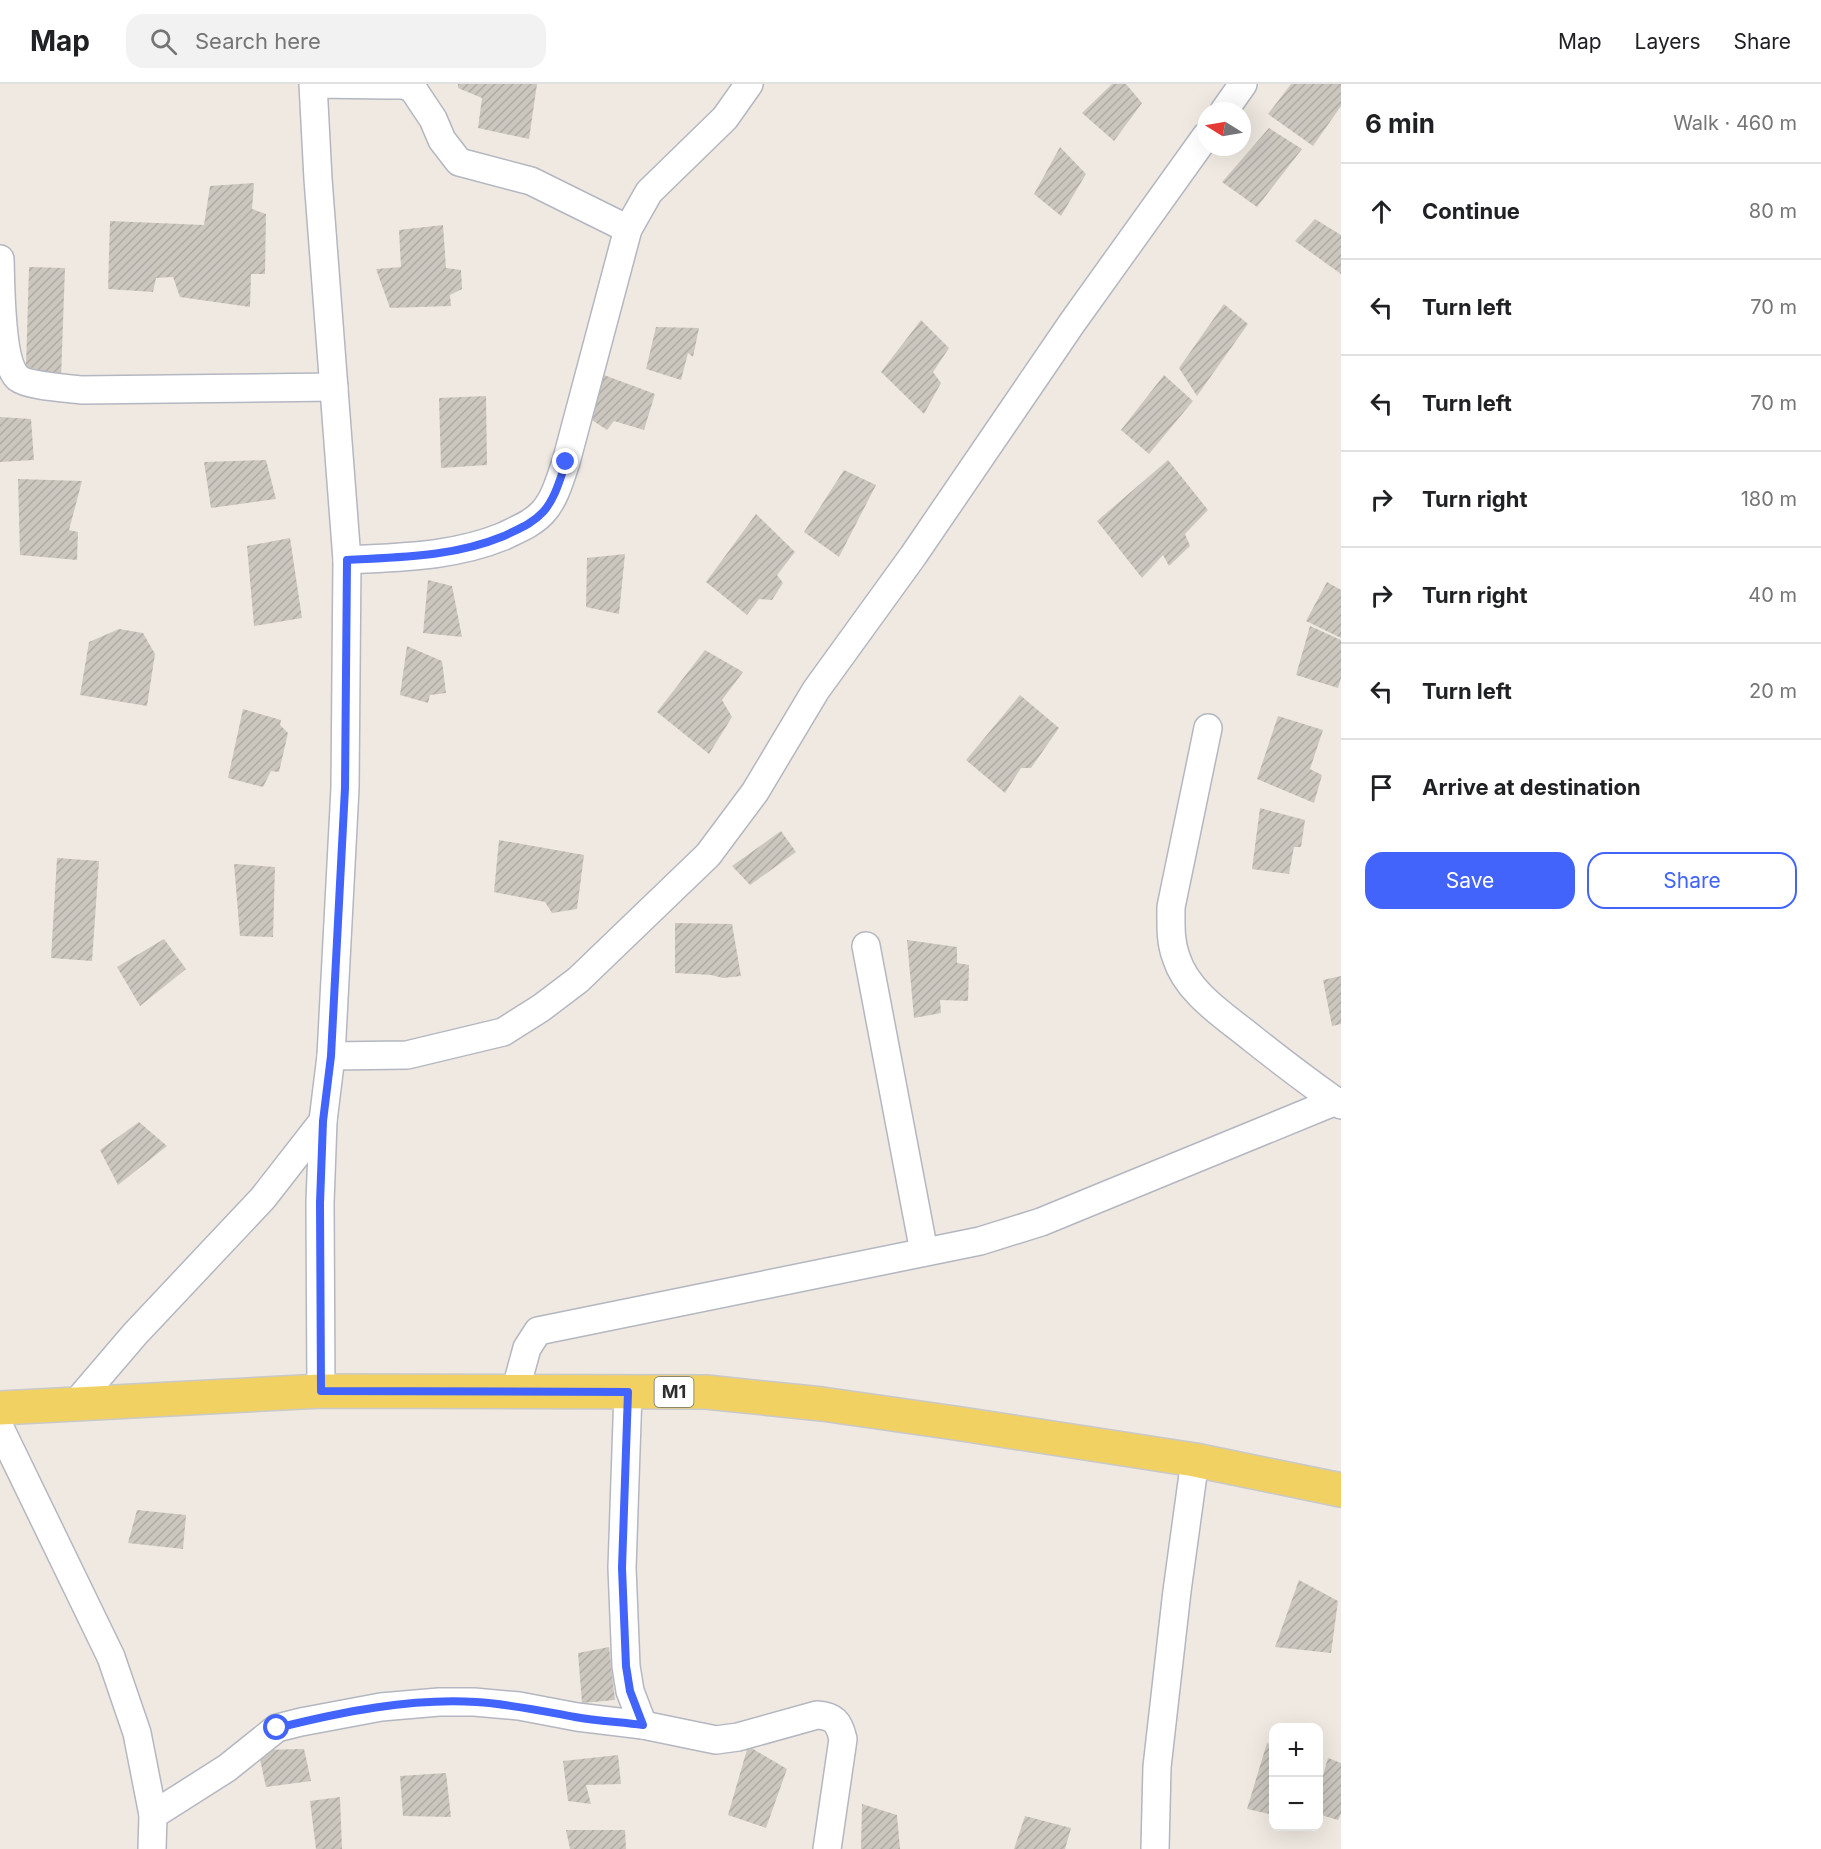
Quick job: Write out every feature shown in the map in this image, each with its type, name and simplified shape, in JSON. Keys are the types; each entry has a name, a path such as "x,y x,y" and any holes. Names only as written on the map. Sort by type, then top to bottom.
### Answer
{"main road":[{"name":"M1","path":"0,1408 321,1391 706,1392 822,1404 1195,1460 1341,1490"}],"street":[{"path":"321,1391 320,1203 323,1121 331,1056 345,788 347,560 313,84 389,85 413,89 433,119 447,148 459,162 531,181 628,229"},
{"path":"347,560 433,556 486,543 526,526 544,511 556,490 566,462 628,229 649,192 725,118 749,84"},
{"path":"1230,102 1243,84"},
{"path":"331,1056 407,1055 503,1032 541,1008 578,980 708,855 755,792 816,690 913,556 1072,323 1197,149"},
{"path":"0,260 4,340 12,369 19,379 81,390 334,387"},
{"path":"1208,728 1171,907 1171,936 1176,958 1184,975 1206,1001 1308,1082 1339,1103"},
{"path":"866,946 924,1252"},
{"path":"515,1392 527,1348 538,1331 980,1241 1041,1222 1339,1103"},
{"path":"76,1403 135,1334 263,1198 323,1121"},
{"path":"628,1392 622,1568 626,1666 630,1691 643,1725"},
{"path":"0,1428 111,1657 137,1733 153,1815 152,1849"},
{"path":"1155,1849 1158,1756 1195,1460"},
{"path":"153,1815 227,1768 277,1728 381,1707 439,1702 519,1706 577,1717 643,1725 716,1740 738,1737 817,1715 827,1715 835,1719 843,1739 827,1849"}],"building":[{"path":"458,84 537,84 529,139 478,128 482,98 458,88"},
{"path":"1112,84 1126,84 1142,103 1114,141 1082,113"},
{"path":"1291,84 1341,84 1341,106 1313,146 1268,114"},
{"path":"1269,128 1302,149 1257,207 1222,182 1245,156 1251,156 1251,149"},
{"path":"1060,147 1086,174 1061,216 1034,194"},
{"path":"254,183 252,209 266,214 265,274 251,274 250,307 180,297 173,277 156,278 153,292 108,289 110,221 204,225 210,186"},
{"path":"1315,219 1341,235 1341,274 1295,241"},
{"path":"443,225 446,268 461,270 462,289 450,295 451,306 390,308 376,269 401,267 399,230"},
{"path":"29,267 65,268 61,378 26,366"},
{"path":"1224,304 1248,324 1197,396 1179,368"},
{"path":"921,320 949,348 933,372 941,383 924,414 881,372"},
{"path":"656,327 699,328 693,357 688,353 681,380 646,369"},
{"path":"604,375 655,394 644,430 614,421 607,430 589,418"},
{"path":"1164,375 1193,401 1149,454 1121,430"},
{"path":"486,396 487,465 441,468 439,398"},
{"path":"0,417 31,419 34,460 0,462"},
{"path":"266,460 276,499 211,508 204,462"},
{"path":"1168,460 1208,510 1185,534 1190,546 1169,566 1163,555 1142,578 1097,521"},
{"path":"844,470 876,485 839,557 804,532"},
{"path":"18,479 82,481 69,530 78,532 77,560 20,555"},
{"path":"756,514 795,552 777,575 783,583 772,600 759,599 747,615 706,582"},
{"path":"290,538 302,618 254,626 247,546"},
{"path":"625,554 619,614 586,607 587,558"},
{"path":"428,580 452,586 462,637 423,633"},
{"path":"1327,582 1341,590 1341,638 1306,621"},
{"path":"1310,626 1341,640 1341,678 1338,688 1296,675"},
{"path":"119,629 143,633 155,654 147,706 80,695 89,642"},
{"path":"407,646 442,661 446,693 430,695 428,703 400,695"},
{"path":"705,650 743,672 722,700 732,717 709,754 657,712"},
{"path":"1020,695 1059,728 1031,768 1021,768 1005,793 966,760"},
{"path":"243,709 281,720 280,725 288,733 279,772 271,771 263,787 228,778"},
{"path":"1278,716 1323,730 1310,769 1322,775 1314,803 1257,779"},
{"path":"1260,808 1305,820 1301,847 1294,847 1289,874 1252,869"},
{"path":"781,831 796,852 750,885 732,866"},
{"path":"499,840 584,855 577,909 552,913 545,902 494,892"},
{"path":"57,858 99,861 92,961 51,958"},
{"path":"234,864 275,867 273,937 240,936"},
{"path":"675,923 732,924 741,976 723,978 675,973"},
{"path":"164,939 186,969 140,1006 117,967"},
{"path":"907,940 957,947 957,963 969,965 968,1001 940,1000 941,1013 914,1018"},
{"path":"1341,976 1341,1024 1332,1026 1323,980"},
{"path":"139,1122 167,1146 118,1185 100,1150"},
{"path":"137,1510 186,1515 183,1549 128,1543"},
{"path":"1299,1580 1338,1601 1331,1653 1275,1647"},
{"path":"609,1647 615,1700 582,1703 578,1653"},
{"path":"1267,1743 1269,1744 1269,1814 1247,1809"},
{"path":"748,1746 787,1769 766,1828 728,1815"},
{"path":"304,1749 311,1781 266,1787 258,1750"},
{"path":"618,1755 621,1784 586,1785 591,1804 568,1801 563,1761"},
{"path":"1328,1758 1341,1763 1341,1814 1338,1820 1323,1816 1323,1776"},
{"path":"446,1773 451,1817 403,1816 400,1776"},
{"path":"340,1797 342,1849 316,1849 310,1801"},
{"path":"862,1804 897,1815 900,1849 861,1849"},
{"path":"1025,1816 1071,1828 1065,1849 1014,1849"},
{"path":"566,1830 625,1830 626,1849 570,1849"}],"route":[{"path":"277,1728 381,1707 439,1702 519,1706 577,1717 643,1725 630,1691 626,1666 622,1568 628,1392 321,1391 320,1203 323,1121 331,1056 345,788 347,560 433,556 486,543 526,526 544,511 556,490 566,462"}]}
